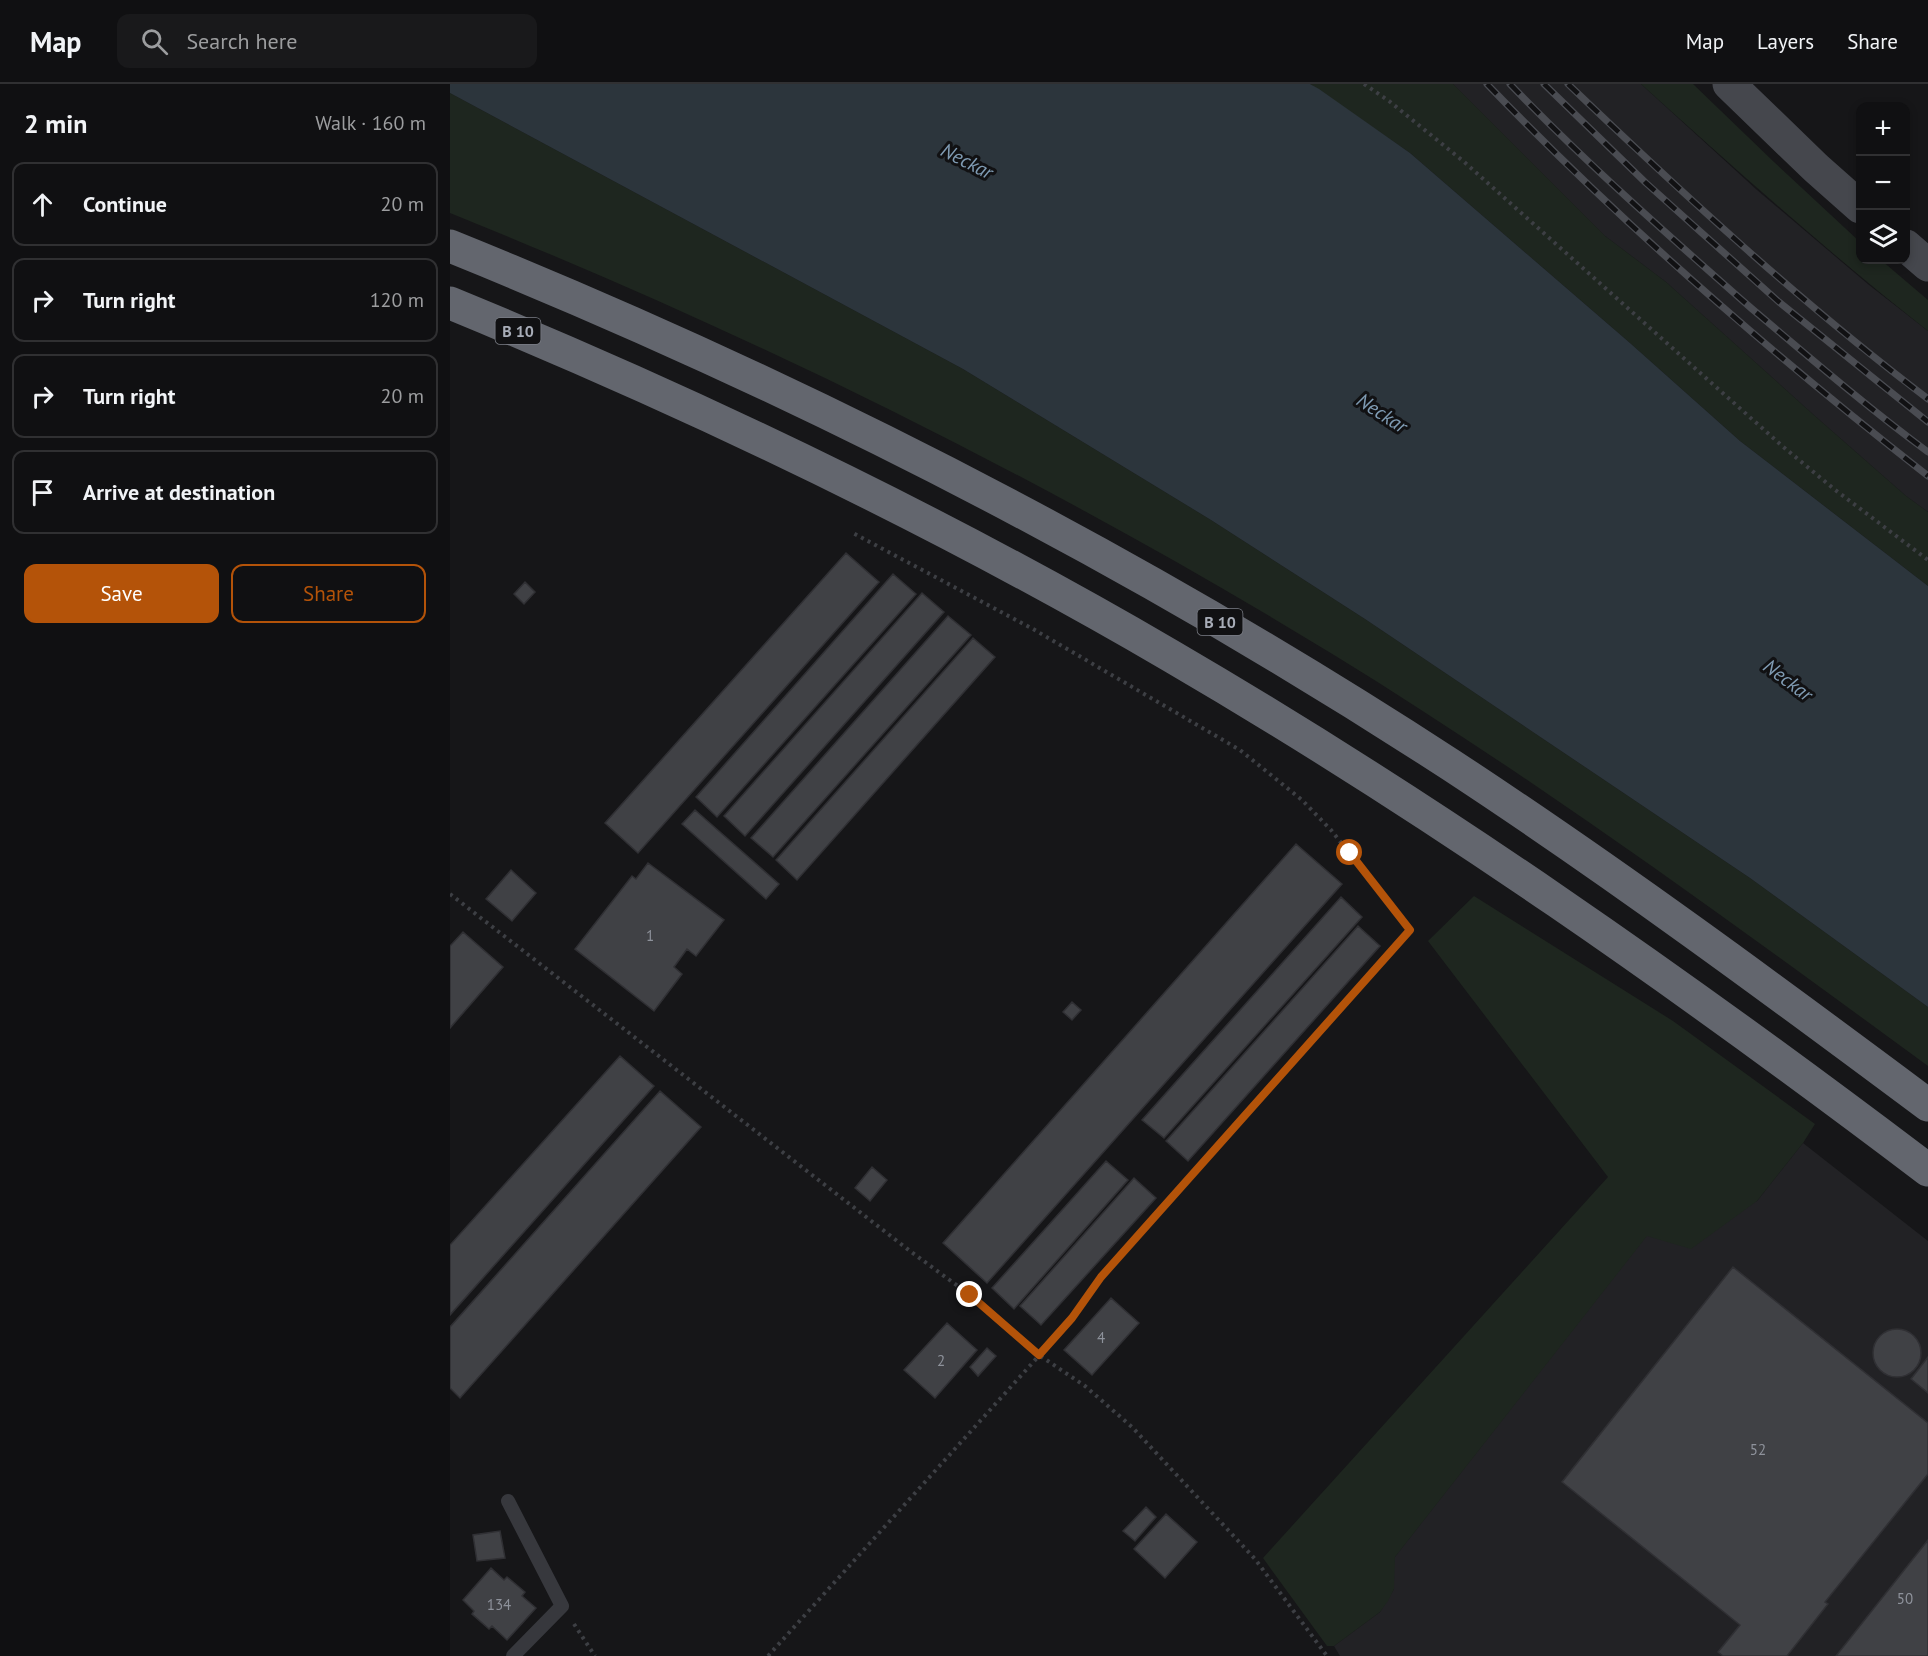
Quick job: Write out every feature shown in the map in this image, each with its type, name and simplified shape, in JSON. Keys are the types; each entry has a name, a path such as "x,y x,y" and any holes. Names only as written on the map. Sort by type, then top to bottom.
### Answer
{"highway":[{"name":"B 10","path":"450,246 644,327 819,409 956,476 1210,616 1449,764 1565,842 1682,923 1928,1105"},
{"name":"B 10","path":"450,303 698,410 807,462 986,553 1170,655 1270,715 1483,851 1697,1000 1928,1170"}],"main road":[{"path":"1729,84 1856,203"},
{"path":"1910,250 1928,265"}],"lane":[{"path":"507,1501 562,1606 513,1656"}],"path":[{"path":"1364,84 1389,101 1463,161 1834,489 1928,560"},
{"path":"768,1656 1072,1318 1101,1277 1410,930 1331,830 1295,794 1240,750 1033,628 851,532"},
{"path":"450,894 910,1251 960,1287 1039,1355 1085,1386 1132,1427 1255,1559 1327,1656"},
{"path":"562,1606 595,1656"}],"shaded area":[{"path":"1310,84 1453,84 1605,236 1666,282 1816,417 1906,496 1928,512 1928,586 1740,441 1410,153"},
{"path":"1453,84 1641,84 1757,190 1869,285 1928,331 1928,512 1906,496 1816,417 1666,282 1605,236"},
{"path":"1641,84 1693,84 1856,238 1856,264 1886,264 1928,300 1928,331 1818,241"},
{"path":"450,93 963,369 1211,520 1365,619 1750,878 1928,1007 1928,1066 1635,854 1486,752 1334,655 1228,592 1011,472 901,416 678,310 450,213"},
{"path":"1474,896 1673,1021 1815,1124 1803,1143 1757,1201 1691,1249 1647,1236 1395,1557 1394,1589 1380,1612 1334,1646 1327,1646 1263,1558 1608,1177 1428,941"},
{"path":"1803,1143 1928,1241 1928,1656 1340,1656 1334,1646 1380,1612 1394,1589 1394,1558 1647,1235 1757,1201"}],"water":[{"name":"Neckar","path":"450,84 1310,84 1319,89 1410,153 1740,441 1928,586 1928,1007 1750,878 1365,619 1211,520 963,369 450,93"}],"building":[{"path":"846,553 879,582 638,853 605,823"},
{"path":"893,574 916,594 717,817 696,797"},
{"path":"525,582 535,592 524,604 514,594"},
{"path":"922,593 944,612 745,836 724,816"},
{"path":"948,616 971,635 773,857 751,838"},
{"path":"973,638 995,657 797,880 776,860"},
{"path":"695,810 779,884 766,899 682,824"},
{"path":"1296,844 1342,884 987,1283 943,1243"},
{"path":"648,863 724,920 696,956 687,949 674,967 682,974 654,1011 575,949 632,876 636,879"},
{"path":"511,870 536,893 512,921 486,899"},
{"path":"1341,897 1362,917 1164,1138 1142,1120"},
{"path":"1358,926 1380,946 1188,1161 1166,1141"},
{"path":"463,932 503,967 450,1028 450,946"},
{"path":"1072,1002 1081,1010 1072,1020 1063,1012"},
{"path":"620,1056 654,1086 450,1315 450,1245"},
{"path":"660,1091 701,1127 460,1398 450,1388 450,1327"},
{"path":"1106,1161 1128,1180 1014,1309 992,1288"},
{"path":"872,1167 887,1180 870,1201 855,1188"},
{"path":"1134,1178 1156,1198 1041,1325 1020,1306"},
{"path":"1733,1267 1928,1423 1928,1474 1825,1602 1828,1604 1787,1656 1723,1656 1718,1652 1740,1625 1562,1482"},
{"path":"1111,1298 1139,1323 1092,1375 1064,1350"},
{"path":"947,1323 977,1350 935,1398 904,1370"},
{"path":"1892,1329 1902,1329 1917,1339 1921,1353 1920,1362 1911,1373 1902,1377 1892,1377 1877,1367 1873,1358 1873,1348 1883,1333"},
{"path":"987,1348 996,1356 978,1376 970,1367"},
{"path":"1928,1357 1928,1393 1911,1379"},
{"path":"1146,1507 1156,1517 1135,1541 1123,1531"},
{"path":"1166,1514 1197,1542 1165,1578 1134,1549"},
{"path":"500,1531 505,1558 477,1561 473,1535"},
{"path":"1928,1540 1928,1656 1836,1656"},
{"path":"491,1568 504,1580 507,1577 525,1592 522,1596 536,1608 507,1640 492,1626 489,1629 472,1614 474,1611 463,1600"}],"railway":[{"path":"1487,84 1591,188 1700,288 1813,384 1928,476"},
{"path":"1510,84 1598,171 1720,281 1838,382 1928,452"},
{"path":"1544,84 1646,183 1779,302 1928,422"},
{"path":"1568,84 1744,247 1834,325 1928,399"}],"route":[{"path":"970,1295 1039,1355 1079,1310 1101,1277 1410,930 1350,853"}]}
